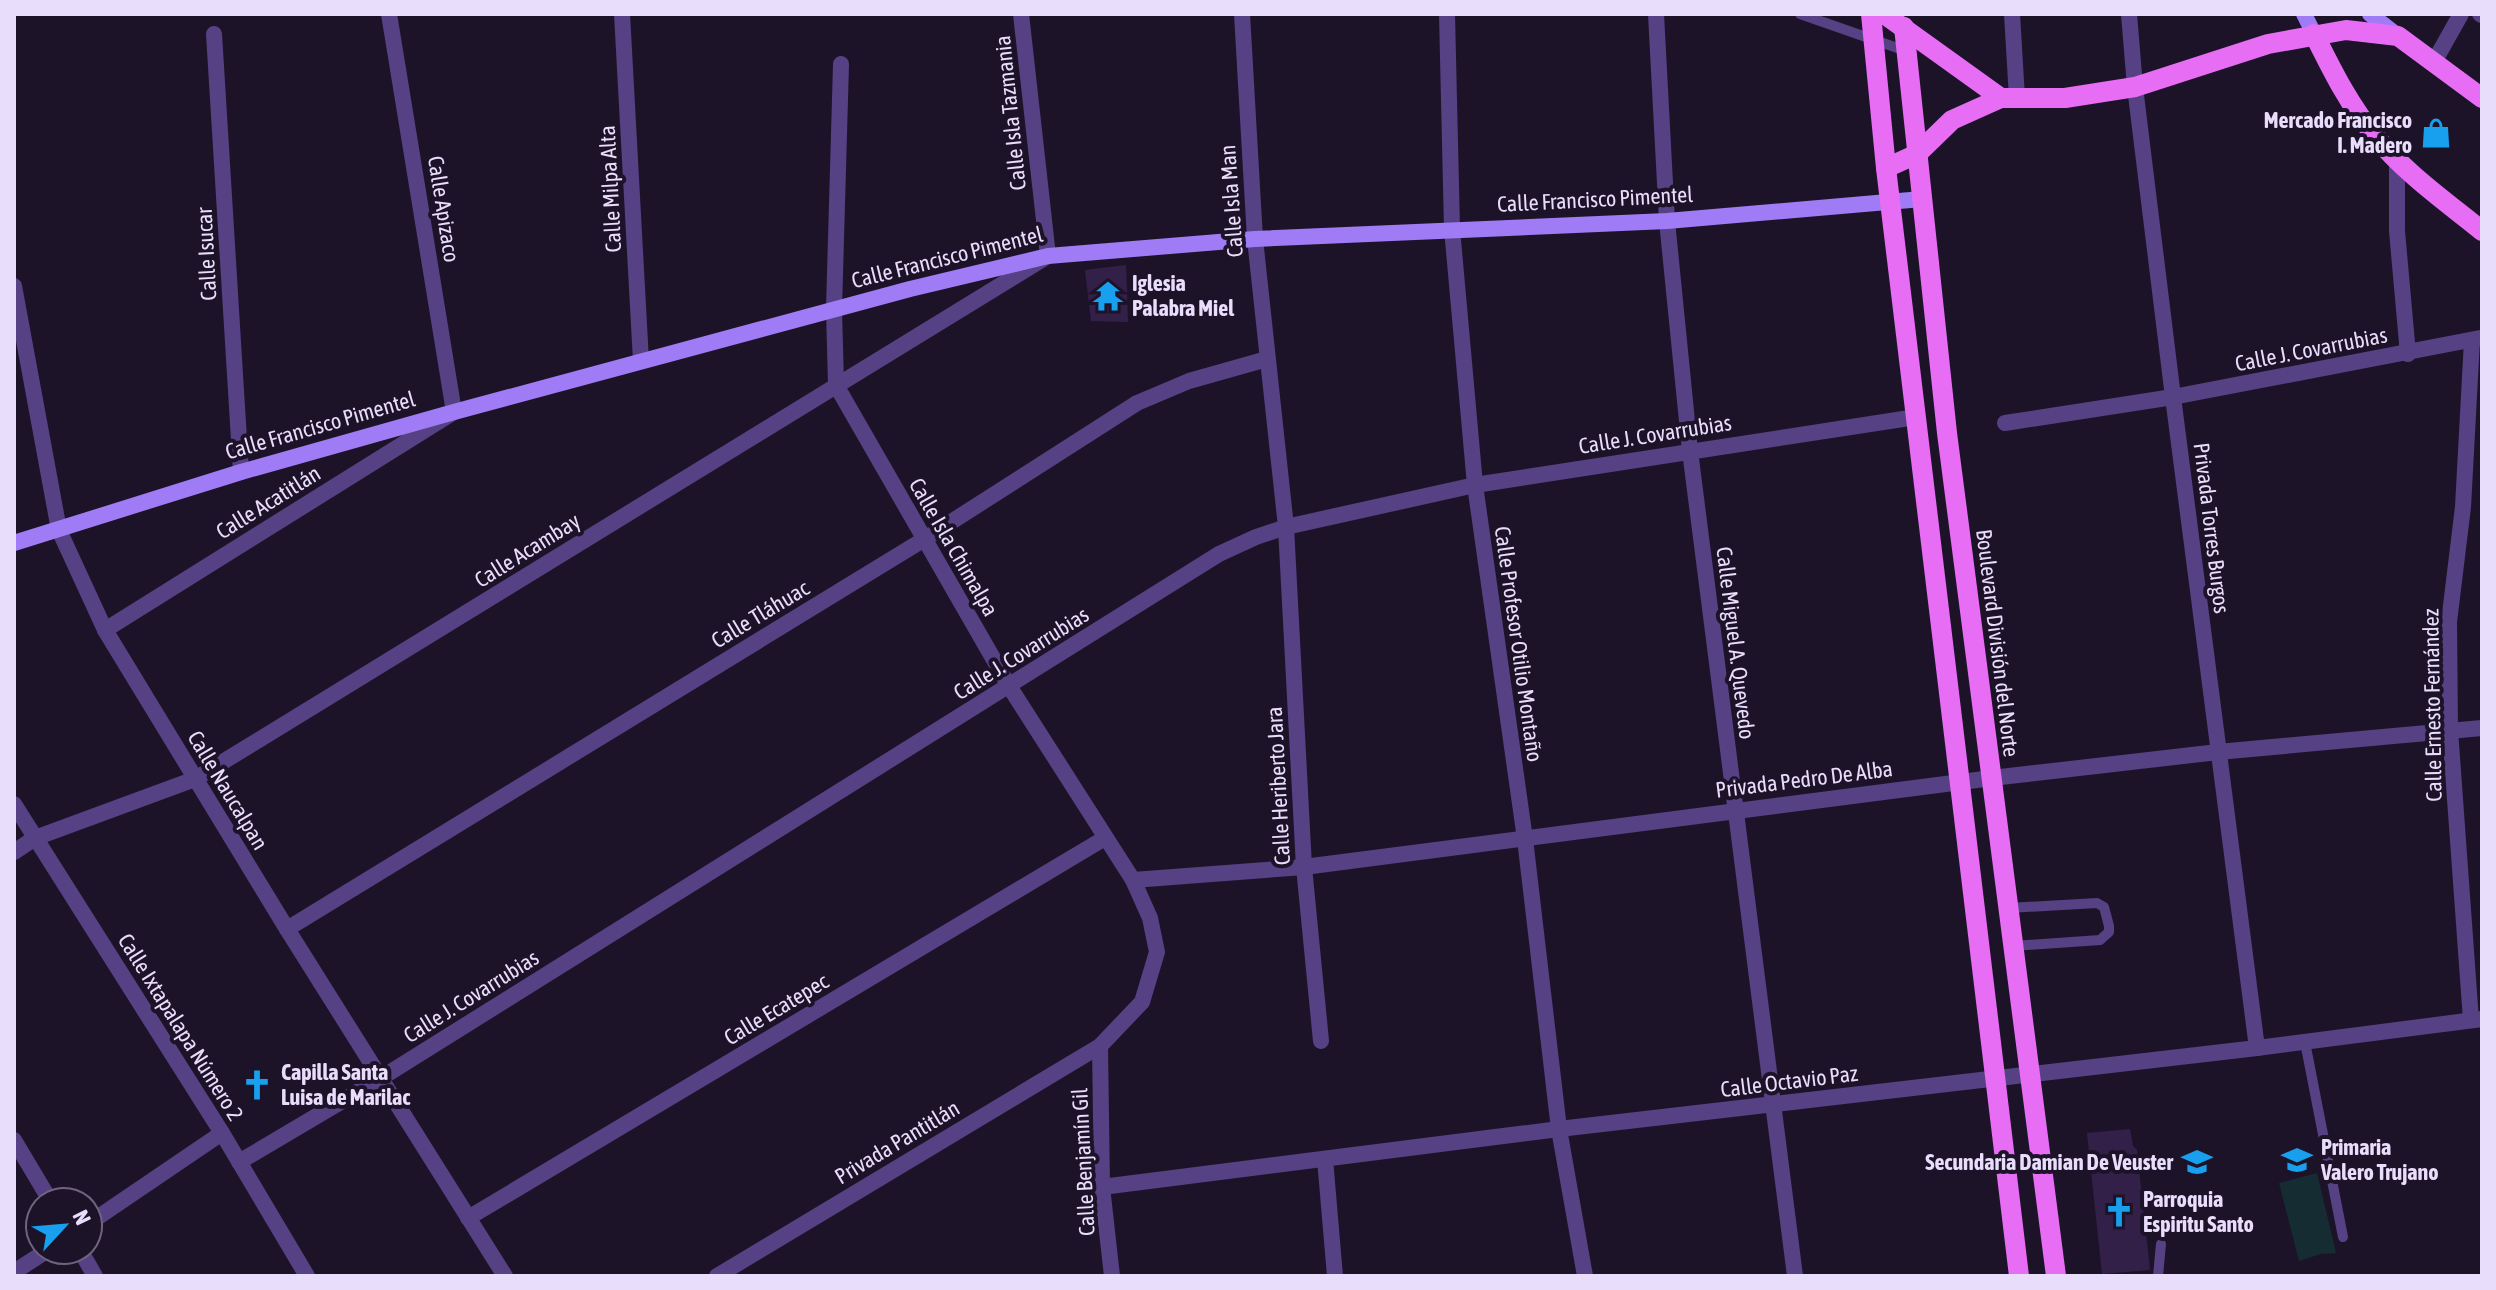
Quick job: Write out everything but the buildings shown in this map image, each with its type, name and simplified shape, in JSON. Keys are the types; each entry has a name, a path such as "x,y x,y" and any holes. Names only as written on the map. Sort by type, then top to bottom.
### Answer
{"main road":[{"path":"1871,14 1886,168 2019,1276"},
{"path":"1884,14 1903,20 2009,98"},
{"path":"2304,14 2353,108 2375,137 2397,161 2482,231"},
{"path":"2370,14 2482,98"},
{"name":"Boulevard División del Norte","path":"1903,20 1947,433 2056,1276"},
{"path":"1886,168 1917,154 1952,120 2009,98 2065,98 2135,87 2268,44 2314,34 2346,30 2398,36"},
{"path":"2268,44 2307,50 2335,75"},
{"name":"Calle Francisco Pimentel","path":"14,543 241,472 454,412 834,309 1048,256 1255,239 1667,221 1922,199"}],"street":[{"name":"Calle Apizaco","path":"389,14 454,412"},
{"name":"Calle Milpa Alta","path":"622,14 641,361"},
{"name":"Calle Isla Tazmania","path":"1021,14 1048,256"},
{"name":"Calle Isla Man","path":"1242,14 1255,239 1286,527"},
{"name":"Calle Profesor Otilio Montaño","path":"1447,14 1452,229 1475,485 1525,839 1559,1129 1585,1276"},
{"name":"Calle Miguel A. Quevedo","path":"1656,14 1667,221 1690,451 1795,1276"},
{"path":"2009,98 2012,14"},
{"name":"Privada Torres Burgos","path":"2129,14 2173,397 2257,1048"},
{"path":"2434,62 2461,14"},
{"name":"Calle Isucar","path":"214,34 241,472"},
{"name":"Calle Isla Chimalpa","path":"841,64 834,309 836,385 1009,686 1133,880 1150,918 1157,952 1142,1002 1100,1046"},
{"path":"2397,161 2397,231 2408,354"},
{"name":"Calle Acambay","path":"14,852 35,838 195,779 1048,256"},
{"name":"Calle Naucalpan","path":"14,286 59,530 105,630 287,929 505,1276"},
{"name":"Calle J. Covarrubias","path":"2005,423 2173,397 2477,339"},
{"name":"Calle Ernesto Fernández","path":"2476,1020 2450,730 2449,622 2463,507 2477,339"},
{"name":"Calle Tláhuac","path":"287,929 923,540 1137,403 1189,381 1267,359"},
{"name":"Calle Acatitlán","path":"105,630 454,412"},
{"name":"Calle J. Covarrubias","path":"239,1162 381,1078 1219,554 1286,527 1475,485 1916,417"},
{"name":"Calle Heriberto Jara","path":"1286,527 1304,867 1321,1041"},
{"name":"Privada Pedro De Alba","path":"1133,880 1304,867 1992,778 2218,752 2482,728"},
{"name":"Calle Ixtapalapa Número 2","path":"14,804 222,1133 307,1276"},
{"name":"Calle Ecatepec","path":"468,1218 1105,838"},
{"name":"Calle Octavio Paz","path":"1102,1187 1559,1129 2476,1020"},
{"name":"Calle Benjamín Gil","path":"1100,1046 1102,1187 1112,1276"},
{"name":"Privada Pantitlán","path":"717,1276 1100,1046"},
{"path":"104,1213 222,1133"},
{"path":"14,1140 41,1186"},
{"path":"1325,1159 1335,1276"}],"lane":[{"path":"1800,14 1906,51"},
{"path":"2009,908 2097,903 2104,907 2109,926 2109,932 2100,940 2013,946"},
{"path":"2305,1042 2343,1237"},
{"path":"2158,1276 2161,1244"}],"shaded area":[{"path":"2317,1173 2336,1253 2299,1261 2279,1183"}],"place":[{"name":"Mercado Francisco I. Madero","path":"2436,133"},
{"name":"Iglesia Palabra Miel","path":"1108,296"},
{"name":"Capilla Santa Luisa de Marilac","path":"257,1085"},
{"name":"Primaria Valero Trujano","path":"2297,1160"},
{"name":"Secundaria Damian De Veuster","path":"2197,1162"},
{"name":"Parroquia Espiritu Santo","path":"2119,1212"}]}
